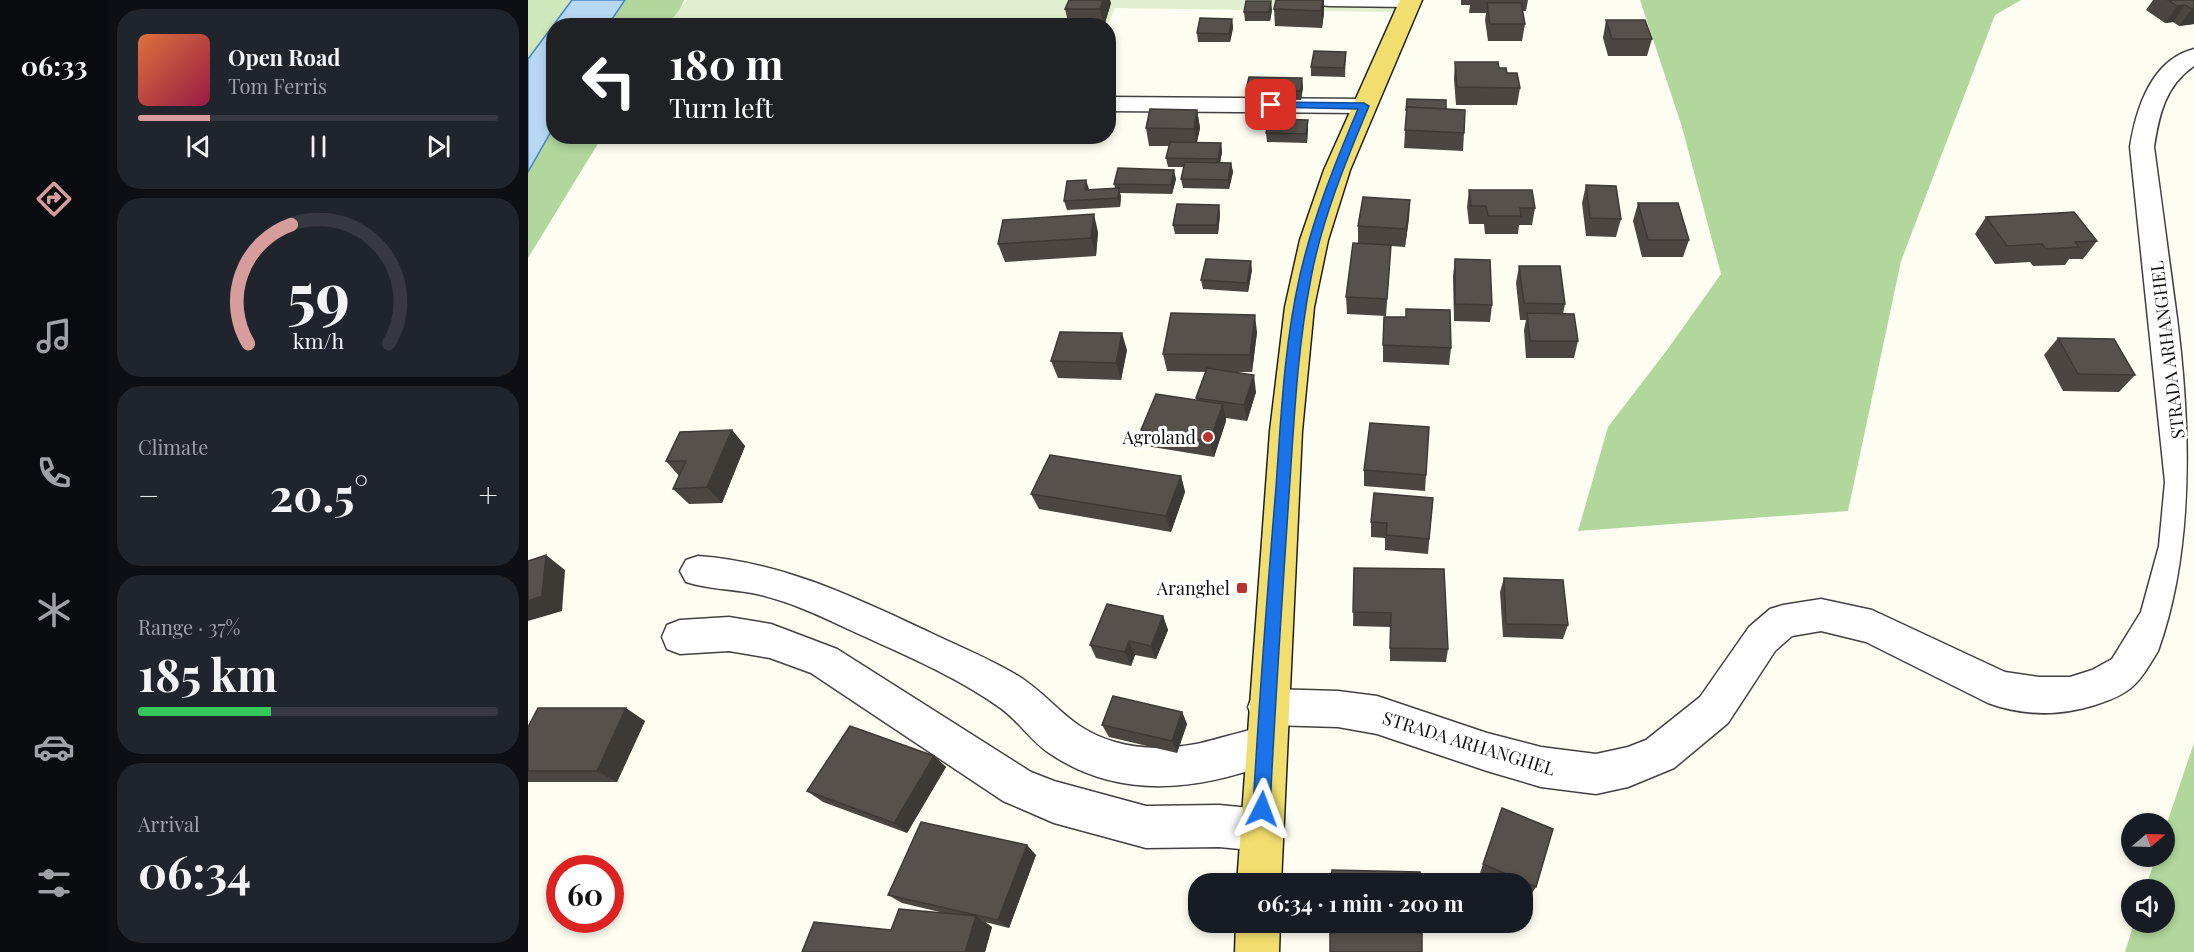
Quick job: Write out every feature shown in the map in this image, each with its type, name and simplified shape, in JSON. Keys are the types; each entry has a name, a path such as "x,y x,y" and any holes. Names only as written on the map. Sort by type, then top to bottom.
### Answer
{"main road":[{"path":"1259,873 1267,708 1293,352 1305,277 1328,197 1410,0"},
{"path":"1257,952 1258,933"}],"street":[{"path":"1329,0 1410,0"},
{"name":"STRADA ARHANGHEL","path":"1267,708 1338,708 1377,715 1487,752 1541,767 1596,774 1628,767 1659,754 1714,710 1762,639 1783,621 1821,615 1872,627 2002,690 2039,695 2070,695 2102,685 2125,671 2158,617 2176,546 2182,482 2142,147 2147,112 2159,85 2181,64 2194,56"},
{"path":"1116,104 1364,106"},
{"path":"698,571 728,572 759,578 839,606 1014,694 1056,735 1087,751 1128,765 1173,767 1212,762 1265,746"},
{"path":"680,637 729,634 771,641 824,661 1017,787 1054,802 1146,827 1219,826 1261,830"}],"green space":[{"path":"528,0 572,0 559,18 546,18 546,35 528,59"},
{"path":"625,0 684,0 676,18 613,18"},
{"path":"687,0 1400,0 1395,12 1115,8 1111,18 673,18"},
{"path":"1640,0 2021,0 1995,15 1901,261 1848,511 1578,531 1608,427 1721,274 1682,127"},
{"path":"546,140 546,144 598,144 528,258 528,172"},
{"path":"2194,743 2194,952 2125,952 2131,933 2175,933 2175,879 2148,879 2153,867 2175,867 2175,813 2170,813"}],"water":[{"path":"572,0 625,0 613,18 559,18"},
{"path":"546,35 546,140 528,172 528,59"}],"building":[{"path":"1069,0 1103,0 1100,9 1065,9"},
{"path":"1276,0 1323,0 1321,11 1274,9"},
{"path":"2168,0 2194,0 2194,8 2185,5 2177,6"},
{"path":"1246,1 1271,1 1269,12 1244,12"},
{"path":"1487,3 1521,3 1525,24 1490,24"},
{"path":"1200,18 1232,19 1229,34 1197,33"},
{"path":"1606,20 1645,20 1652,39 1612,39"},
{"path":"1314,51 1346,52 1344,68 1311,67"},
{"path":"1455,62 1498,62 1499,68 1506,68 1507,73 1517,73 1520,88 1457,87"},
{"path":"1249,77 1302,78 1301,91 1246,90"},
{"path":"1407,99 1446,100 1446,109 1407,107 1406,110"},
{"path":"1407,107 1465,110 1464,133 1405,130"},
{"path":"1150,109 1197,110 1194,129 1146,128"},
{"path":"1269,119 1308,120 1306,134 1266,133"},
{"path":"1170,142 1221,143 1218,159 1166,158"},
{"path":"1185,162 1231,163 1228,180 1181,179"},
{"path":"1118,168 1174,170 1171,185 1114,184"},
{"path":"1086,180 1085,190 1119,188 1118,198 1064,201 1067,181"},
{"path":"1586,185 1616,186 1621,219 1590,218"},
{"path":"1469,190 1532,190 1535,208 1520,208 1521,216 1488,216 1486,206 1471,206"},
{"path":"1363,197 1410,200 1406,229 1358,226"},
{"path":"1638,203 1678,203 1689,240 1648,240"},
{"path":"1177,204 1219,205 1217,225 1173,225"},
{"path":"2074,212 2097,241 2075,242 2079,247 2046,249 2042,244 2007,246 1986,217"},
{"path":"1094,214 1091,238 998,244 1003,220"},
{"path":"1353,243 1391,245 1387,299 1346,297"},
{"path":"1206,259 1251,261 1247,283 1201,280"},
{"path":"1455,259 1490,260 1492,305 1455,304"},
{"path":"1519,266 1560,266 1565,304 1524,303"},
{"path":"1406,309 1450,310 1451,348 1383,345 1384,317 1406,317"},
{"path":"1171,313 1255,315 1250,355 1163,354"},
{"path":"1527,313 1574,314 1578,341 1530,341"},
{"path":"1060,332 1122,333 1116,363 1051,361"},
{"path":"2058,338 2114,339 2135,375 2078,374"},
{"path":"1207,368 1254,375 1244,405 1196,398"},
{"path":"1156,394 1223,404 1210,441 1141,430"},
{"path":"1370,423 1429,427 1426,475 1364,470"},
{"path":"732,430 707,487 673,489 686,461 666,461 680,432"},
{"path":"1050,455 1181,476 1166,516 1031,494"},
{"path":"1374,493 1433,498 1429,539 1386,535 1387,523 1371,522"},
{"path":"546,555 542,596 528,601 528,561"},
{"path":"1354,568 1444,569 1448,649 1390,648 1391,613 1353,612"},
{"path":"1504,578 1563,580 1568,625 1506,624"},
{"path":"1107,604 1163,616 1151,646 1129,641 1125,652 1090,645"},
{"path":"1113,696 1182,712 1172,741 1102,725"},
{"path":"538,708 626,708 597,771 528,771 528,727"},
{"path":"850,726 934,756 894,823 807,791"},
{"path":"1502,808 1553,829 1536,887 1533,886 1533,873 1504,873 1483,864"},
{"path":"921,822 1027,845 998,920 888,895"},
{"path":"1332,870 1420,873 1332,873"},
{"path":"899,909 976,916 965,952 802,952 814,922 891,930"},
{"path":"1330,933 1422,933 1422,952 1330,952"}],"place":[{"name":"Agroland","path":"1208,437"},
{"name":"Aranghel","path":"1242,588"}],"route":[{"path":"1262,809 1269,672 1293,352 1313,243 1341,160 1364,106 1271,105"}]}
